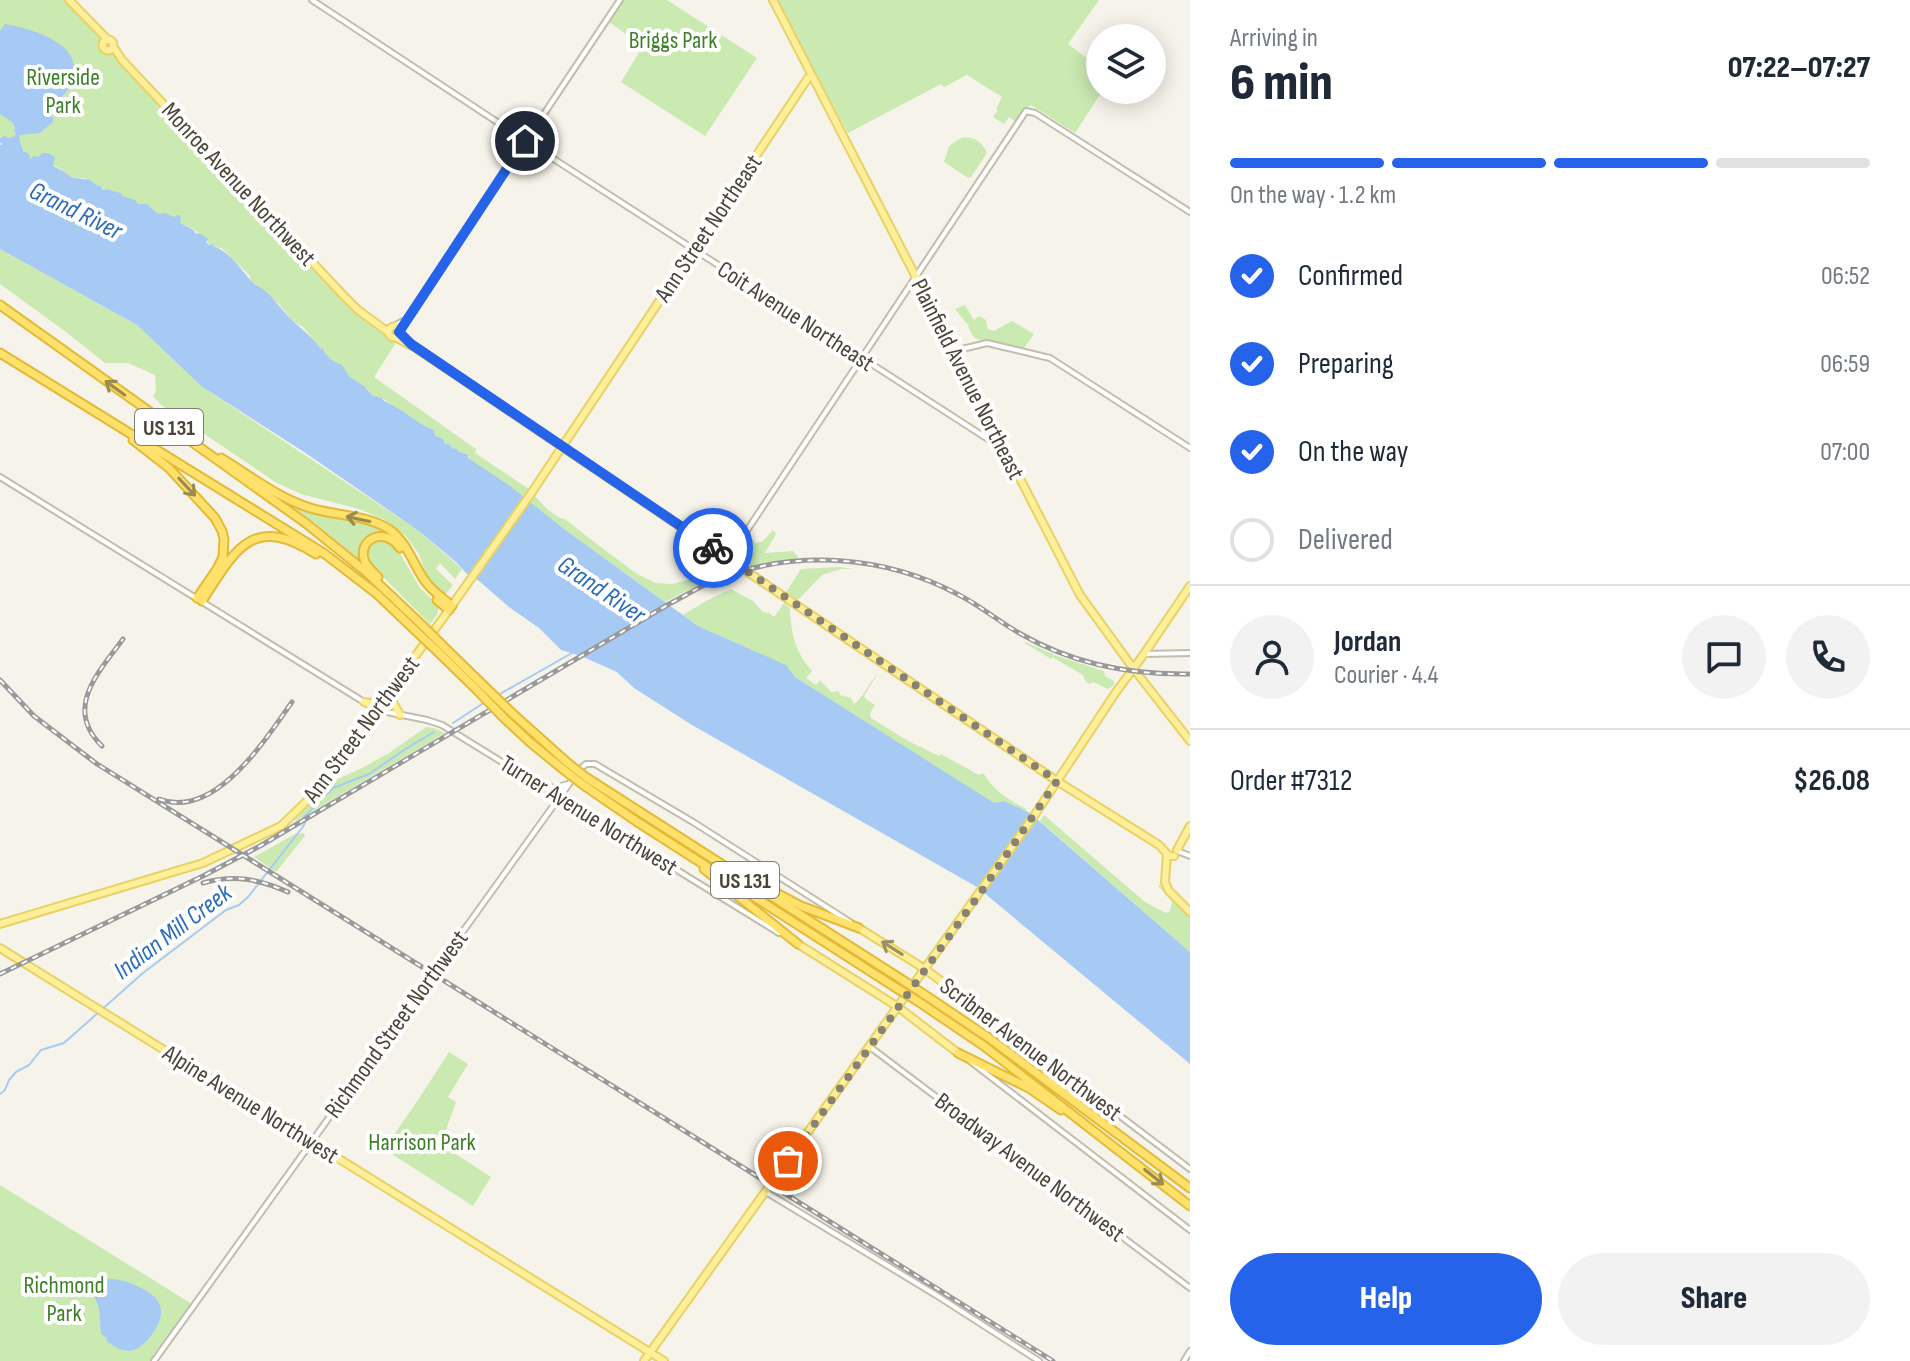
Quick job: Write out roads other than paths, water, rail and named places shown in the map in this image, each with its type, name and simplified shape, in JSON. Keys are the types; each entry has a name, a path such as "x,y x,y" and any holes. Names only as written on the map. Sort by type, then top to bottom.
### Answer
{"highway":[{"name":"US 131","path":"0,305 317,532 365,571 405,609 421,630"},
{"name":"US 131","path":"0,353 343,567 421,630 508,716 585,781 667,841 997,1045 1190,1188"},
{"path":"58,389 161,461 215,518 224,539 223,557 199,600"},
{"path":"182,436 291,501 388,528 404,544 430,588 451,608"},
{"path":"199,600 240,548 266,536 296,542 377,594"},
{"path":"405,609 366,562 365,549 375,537 385,536 398,543 420,582 451,608"},
{"name":"US 131","path":"585,781 698,850 901,985"},
{"path":"667,841 798,944"},
{"path":"698,850 788,900 859,928"},
{"name":"US 131","path":"919,996 1190,1206"},
{"path":"993,1020 1105,1126"},
{"path":"958,1053 1029,1088 1118,1148"}],"main road":[{"name":"Monroe Avenue Northwest","path":"69,0 358,310 394,331 1057,781 1172,852"},
{"name":"Plainfield Avenue Northeast","path":"773,0 1080,595 1190,741"},
{"name":"Ann Street Northeast","path":"606,382 812,76"},
{"name":"Ann Street Northwest","path":"1,924 190,867 285,823 315,793 386,698 606,382"},
{"path":"644,1361 981,892 1190,586"},
{"path":"392,689 393,702 400,715"},
{"path":"364,702 386,698"},
{"path":"1190,826 1172,852 1164,878 1169,890 1190,910"},
{"name":"Scribner Avenue Northwest","path":"859,928 925,969 993,1020"},
{"name":"Turner Avenue Northwest","path":"798,944 898,1007 958,1053"},
{"name":"Alpine Avenue Northwest","path":"0,948 664,1361"}],"street":[{"name":"Coit Avenue Northeast","path":"312,0 994,443 1001,442"},
{"path":"394,331 408,316 620,0"},
{"path":"728,559 1024,114 1029,111 1190,212"},
{"path":"954,351 987,343 1050,358 1190,448"},
{"name":"Turner Avenue Northwest","path":"0,477 377,710 442,725 798,944"},
{"path":"1144,654 1190,653"},
{"name":"Scribner Avenue Northwest","path":"582,766 595,764 859,928"},
{"name":"Richmond Street Northwest","path":"154,1361 582,766"},
{"path":"529,779 554,788 569,783"},
{"path":"1172,852 1189,856"},
{"name":"Scribner Avenue Northwest","path":"993,1020 1190,1169"},
{"name":"Broadway Avenue Northwest","path":"870,1047 1190,1288"},
{"name":"Turner Avenue Northwest","path":"958,1053 1190,1230"},
{"path":"766,1191 1039,1361"},
{"path":"1184,1361 1190,1351"}],"water":[{"name":"Grand River","path":"5,24 55,41 72,58 75,69 70,87 53,109 53,122 40,133 20,135 23,151 29,154 30,159 48,153 55,157 53,165 70,177 90,180 101,186 102,190 121,193 138,204 147,204 158,214 181,216 180,223 201,234 208,239 206,242 209,245 213,244 230,257 328,357 342,365 350,377 372,395 434,430 435,436 443,439 445,444 468,455 468,458 698,626 786,665 795,677 994,803 1004,801 1030,813 1190,952 1190,1064 977,887 692,725 634,688 617,672 561,650 539,628 467,574 419,531 201,386 137,325 0,249 0,145 3,144 0,138 15,136 16,132 13,123 0,114 0,31"},
{"path":"102,1279 135,1285 159,1302 161,1314 156,1329 146,1342 135,1349 123,1350 106,1341 107,1338 101,1334 99,1308 93,1293 83,1288 74,1291 84,1285 92,1287"}],"waterway":[{"name":"Indian Mill Creek","path":"498,695 572,653"},
{"name":"Indian Mill Creek","path":"453,723 485,702"},
{"name":"Indian Mill Creek","path":"0,1094 16,1072 29,1065 41,1050 64,1043 143,973 248,897 302,828 305,823 303,818 333,788 369,774 434,732"}],"railway":[{"path":"0,974 260,846 669,604 711,582 748,569 809,560 871,564 901,571 959,595 1021,634 1061,653 1124,670 1190,674"},
{"path":"102,746 85,718 85,704 96,677 123,639"},
{"path":"0,680 34,716 97,764 1053,1361"},
{"path":"159,799 180,802 200,798 219,788 253,755 292,702"},
{"path":"203,883 246,879 288,892"}],"park label":[{"name":"Briggs Park","path":"673,40"},
{"name":"Riverside Park","path":"63,91"},
{"name":"Harrison Park","path":"422,1142"},
{"name":"Richmond Park","path":"64,1299"}]}
